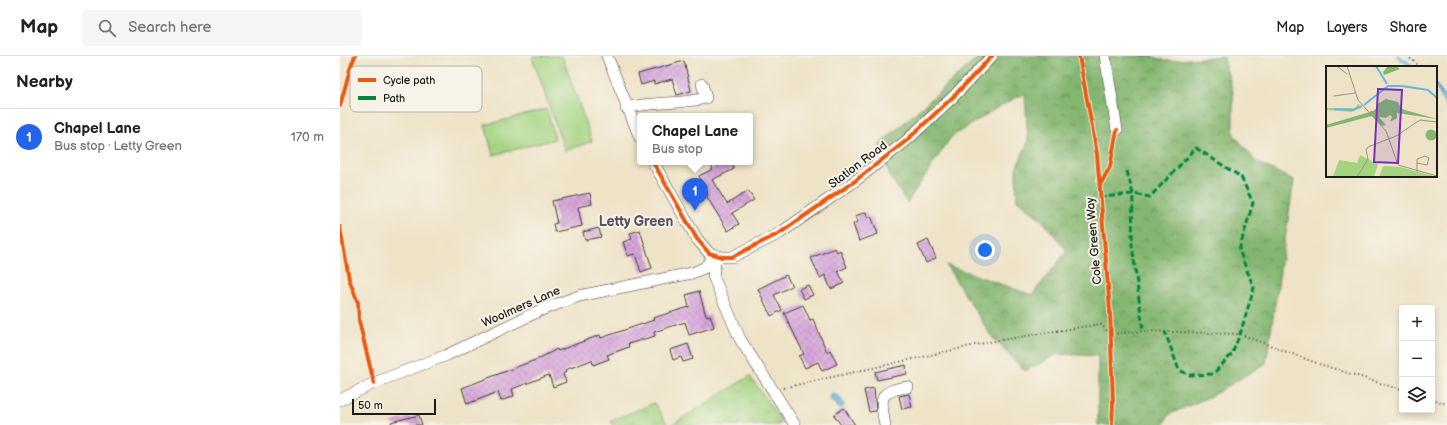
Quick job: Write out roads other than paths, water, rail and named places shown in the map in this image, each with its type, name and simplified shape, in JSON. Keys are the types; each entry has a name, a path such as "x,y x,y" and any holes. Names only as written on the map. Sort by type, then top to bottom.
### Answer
{"street":[{"path":"607,56 626,108 637,132"},
{"name":"Station Road","path":"716,256 728,258 740,254 780,233 855,181 911,136 954,96 992,56"},
{"path":"1105,56 1117,130"},
{"path":"626,108 645,104 680,103 706,98 702,84"},
{"path":"655,165 697,240 709,253 716,256 712,272 719,292 740,339 795,425"},
{"name":"Woolmers Lane","path":"340,400 374,383 447,355 547,308 579,296 692,273 704,268 716,256"},
{"path":"885,425 882,400 891,389 908,387"}],"water":[{"path":"831,393 840,397 844,404 842,408 838,408 836,403 829,399"}],"waterway":[{"path":"1398,56 1412,66"},
{"path":"1437,88 1447,105"}],"place":[{"name":"Chapel Lane","path":"695,211"}],"district":[{"name":"Letty Green","path":"636,221"}]}
